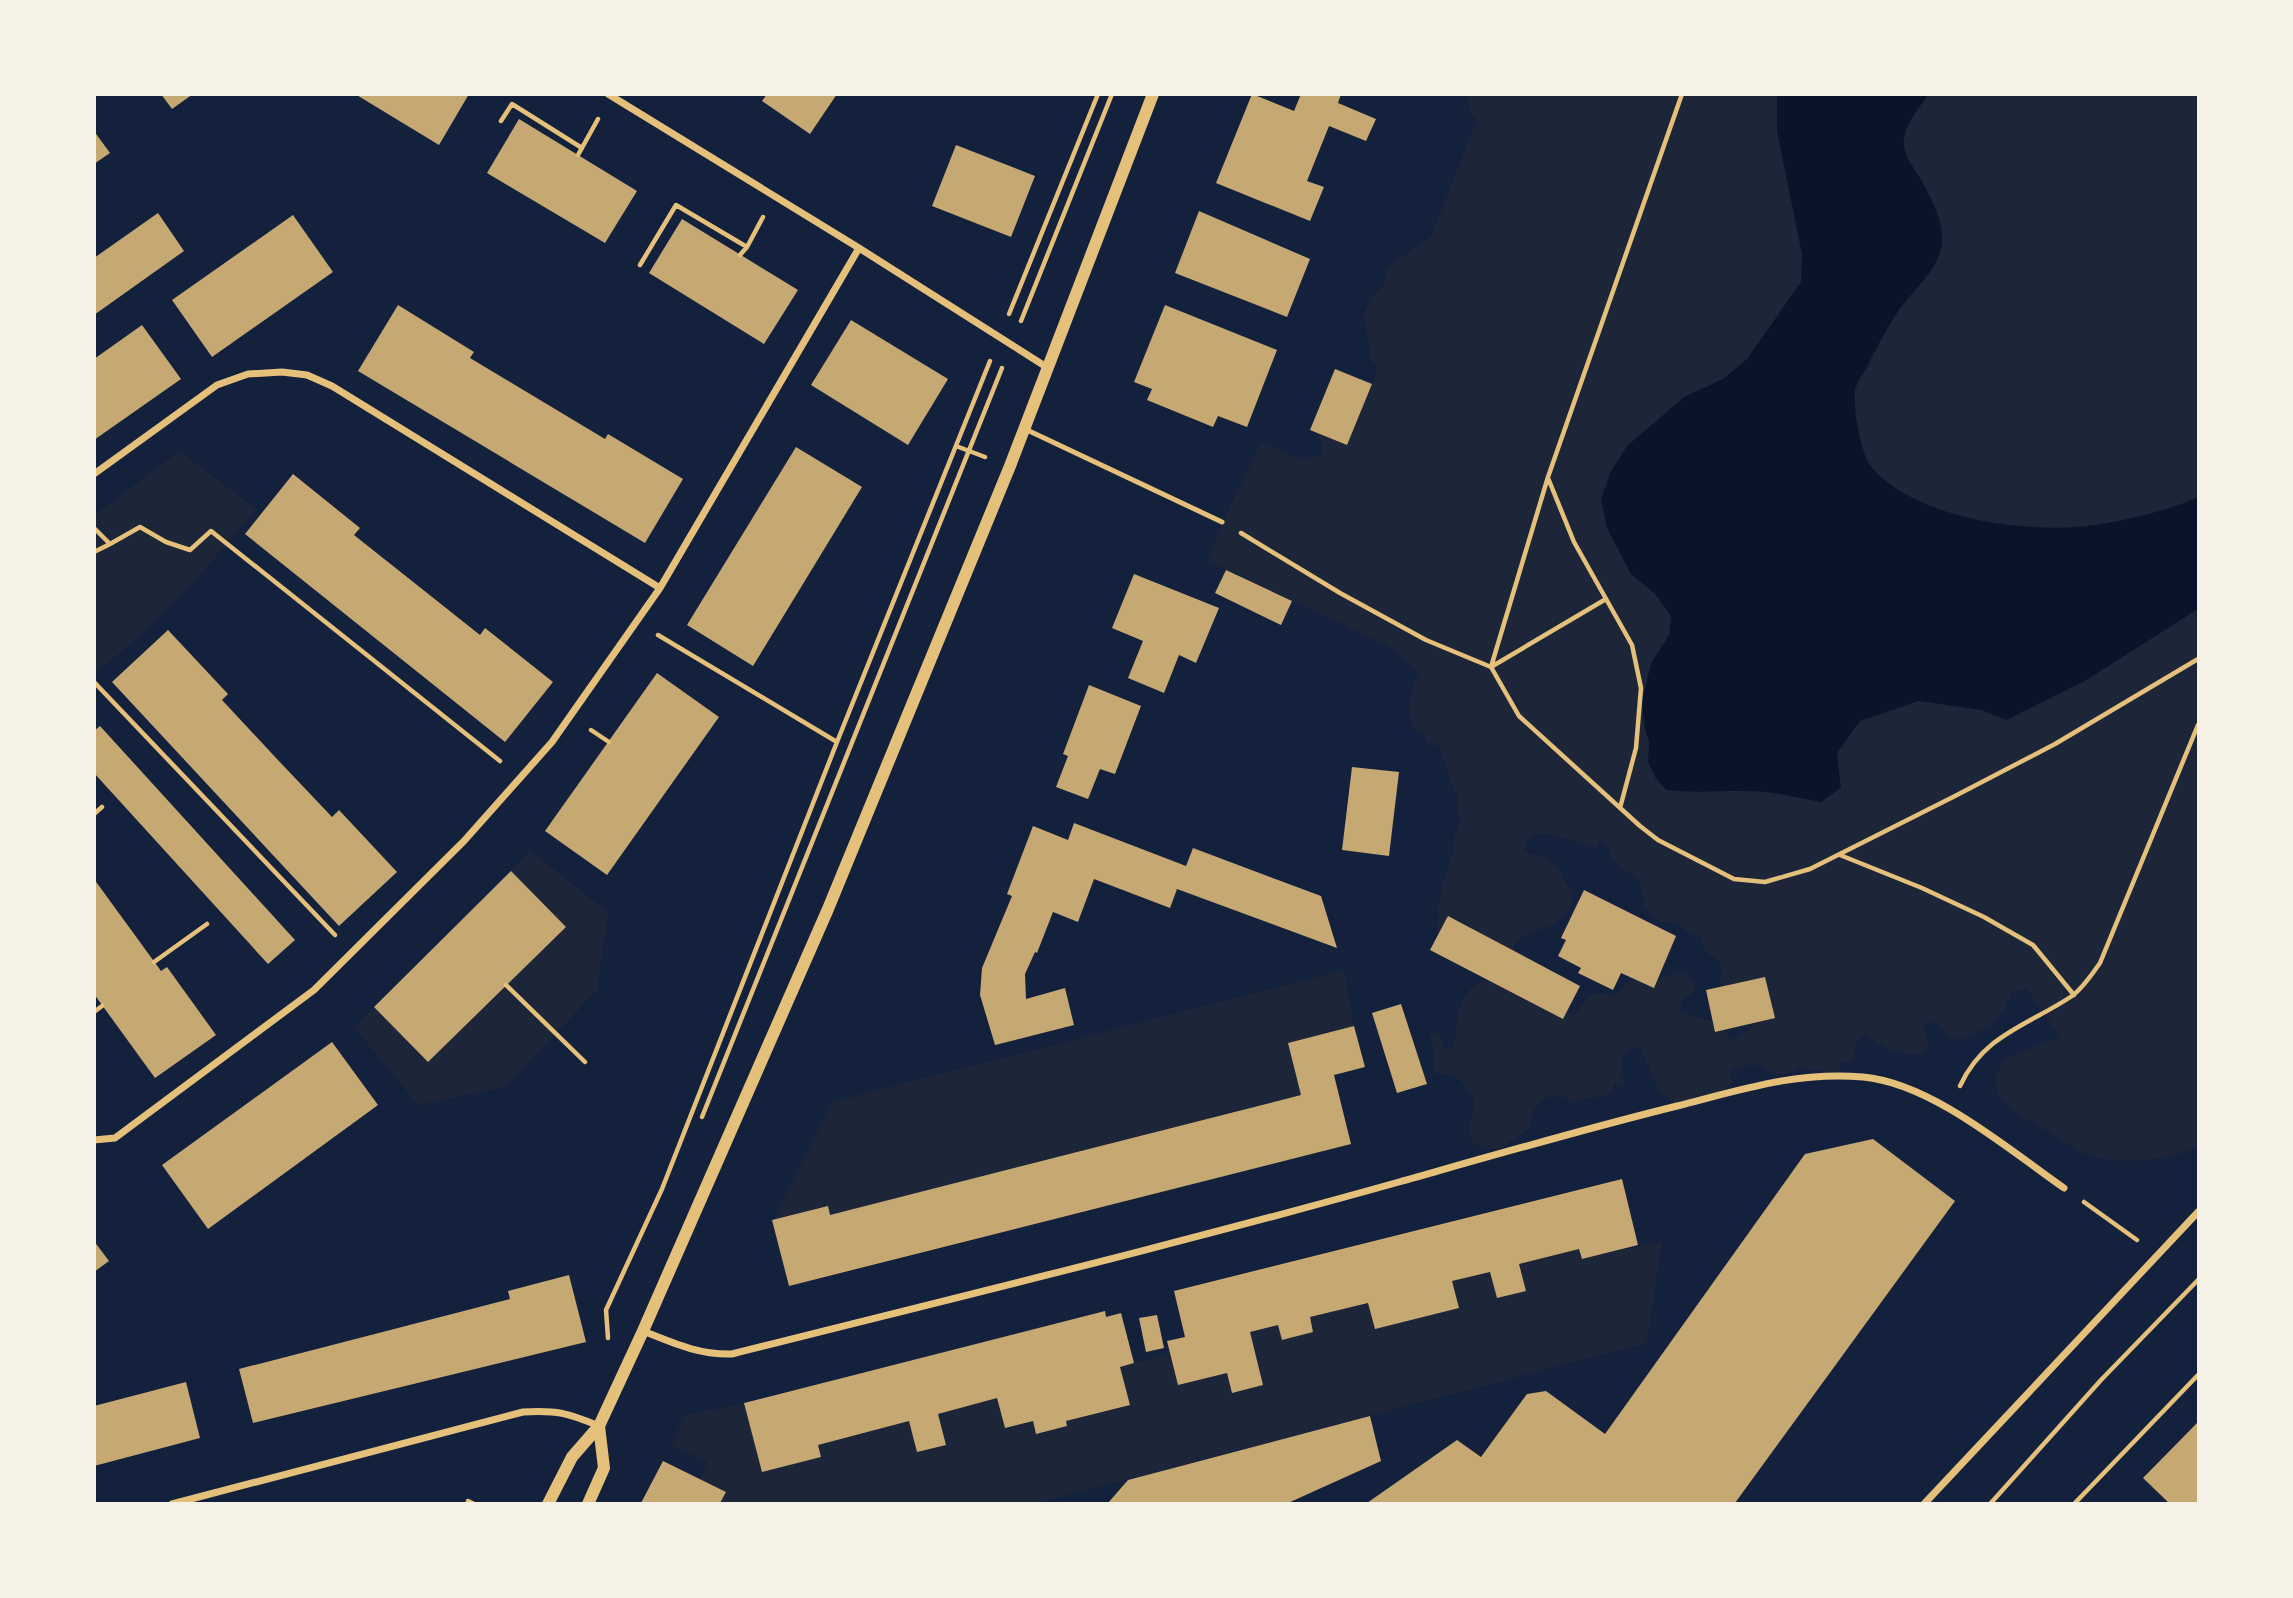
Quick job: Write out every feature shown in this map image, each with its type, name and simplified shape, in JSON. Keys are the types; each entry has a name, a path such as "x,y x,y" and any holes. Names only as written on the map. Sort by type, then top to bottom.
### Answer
{"street":[{"path":"548,1503 572,1457 599,1426 828,909 1025,429 1153,94"},
{"path":"609,95 774,195 1048,368"},
{"path":"94,1140 115,1138 314,990 464,841 552,742 660,588 859,248"},
{"path":"94,474 216,385 248,374 282,372 307,375 331,386 660,588"},
{"path":"643,1331 692,1351 714,1355 732,1354 1300,1210 1608,1123 1783,1079 1825,1075 1867,1077 1908,1087 1949,1109 2064,1188"},
{"path":"1924,1503 2199,1212"},
{"path":"172,1503 523,1412 550,1410 569,1413 599,1426"},
{"path":"588,1503 604,1468 599,1426"}],"lane":[{"path":"1025,429 1222,522"}],"path":[{"path":"608,1341 606,1310 662,1189 837,742 1098,94"},
{"path":"701,1120 1112,94"},
{"path":"1490,667 1548,477 1682,94"},
{"path":"578,155 609,95"},
{"path":"501,121 512,104 582,148"},
{"path":"740,255 747,247 774,195"},
{"path":"640,265 676,205 747,247"},
{"path":"1548,477 1574,542 1632,645 1641,688 1636,748 1620,808"},
{"path":"1222,522 1339,593 1426,640 1490,667 1519,716 1620,808 1658,840 1734,878 1765,882 1810,869 2055,744 2199,659"},
{"path":"94,552 140,527 166,542 190,550 211,531 520,777"},
{"path":"94,528 110,544"},
{"path":"1490,667 1605,599"},
{"path":"636,622 837,742"},
{"path":"94,682 351,953"},
{"path":"1949,1109 1964,1077 1992,1043 2074,995 2100,963 2199,725"},
{"path":"94,814 103,807"},
{"path":"1840,854 1984,917 2033,945 2074,995"},
{"path":"154,962 207,924"},
{"path":"506,985 586,1062"},
{"path":"94,1012 103,1006"},
{"path":"2064,1188 2158,1254"},
{"path":"1990,1503 2101,1380 2199,1280"},
{"path":"2074,1503 2199,1375"}],"shaded area":[{"path":"1466,95 2198,95 2198,1147 2144,1160 2101,1158 2078,1150 2007,1105 1996,1086 1997,1074 2004,1060 2059,1036 2027,989 2011,993 2004,1010 1992,1025 1960,1040 1950,1038 1936,1021 1930,1021 1924,1025 1929,1043 1922,1054 1893,1050 1866,1035 1859,1039 1853,1050 1857,1057 1840,1063 1840,1073 1798,1068 1790,1073 1777,1074 1762,1067 1746,1065 1730,1070 1732,1082 1715,1101 1710,1102 1699,1095 1679,1107 1660,1093 1640,1048 1629,1049 1621,1061 1626,1084 1620,1087 1615,1082 1610,1094 1573,1102 1564,1097 1552,1096 1542,1100 1534,1109 1529,1129 1500,1149 1481,1147 1470,1138 1473,1099 1459,1079 1433,1072 1434,1053 1429,1036 1435,1032 1442,1038 1444,1048 1451,1050 1455,1042 1461,1003 1475,985 1490,977 1564,1010 1572,1017 1593,995 1605,994 1614,997 1635,978 1666,977 1671,976 1671,973 1679,973 1688,976 1696,985 1692,994 1683,998 1680,1011 1720,1025 1731,1040 1751,1028 1757,1016 1720,983 1720,963 1705,951 1701,936 1685,931 1680,925 1660,921 1645,908 1638,878 1618,865 1600,839 1597,847 1541,834 1525,842 1525,852 1542,856 1556,867 1572,893 1571,906 1554,924 1519,938 1509,956 1483,940 1459,919 1448,919 1440,935 1436,932 1439,920 1438,905 1454,849 1453,839 1461,820 1456,808 1458,797 1440,747 1426,742 1425,734 1416,732 1413,725 1410,703 1418,672 1390,647 1207,560 1261,442 1303,460 1322,454 1317,427 1360,394 1368,394 1378,368 1370,357 1364,313 1372,297 1384,284 1390,265 1431,237 1477,119 1471,116"},
{"path":"1777,95 1928,95 1910,122 1904,145 1907,157 1934,205 1941,225 1942,243 1936,263 1893,320 1856,386 1859,432 1865,454 1873,469 1914,499 1940,510 1967,518 2024,526 2051,528 2105,523 2155,512 2198,497 2198,609 2085,681 2007,720 1981,710 1919,701 1860,721 1837,753 1841,788 1821,802 1766,792 1666,790 1655,777 1648,762 1649,742 1642,702 1651,663 1669,635 1671,616 1655,594 1631,574 1607,528 1601,499 1611,471 1627,446 1684,397 1723,379 1747,359 1801,282 1802,254 1777,131"},
{"path":"179,451 256,509 160,616 95,673 95,515"},
{"path":"530,851 608,912 597,990 505,1087 418,1105 354,1027 374,1007 429,1061 565,927 511,871"},
{"path":"1344,970 1354,1026 1288,1043 1301,1095 830,1215 828,1207 773,1220 832,1102"},
{"path":"1662,1241 1647,1343 1038,1503 720,1503 726,1492 700,1480 707,1462 671,1445 685,1415 744,1403 762,1472 821,1457 818,1445 909,1421 946,1444 939,1413 997,1398 1005,1428 1033,1421 1037,1434 1067,1426 1066,1421 1130,1405 1120,1367 1170,1353 1227,1373 1233,1393 1263,1385 1250,1332 1278,1325 1282,1340 1310,1317 1368,1303 1375,1329 1452,1281 1490,1272 1497,1298 1526,1290 1519,1264 1579,1249 1582,1259"}],"building":[{"path":"161,94 193,94 172,109"},
{"path":"355,94 469,94 439,145"},
{"path":"767,94 837,94 810,134 762,101"},
{"path":"1252,94 1294,111 1301,94 1341,94 1338,103 1376,119 1366,141 1329,126 1307,181 1324,187 1310,221 1216,183"},
{"path":"519,119 637,191 605,243 487,173"},
{"path":"94,131 110,153 94,164"},
{"path":"956,145 1035,176 1011,237 932,206"},
{"path":"1199,211 1310,259 1287,317 1175,273"},
{"path":"158,213 184,251 94,315 94,258"},
{"path":"293,215 333,272 212,357 172,300"},
{"path":"682,219 798,290 764,344 649,273"},
{"path":"398,305 474,352 470,358 605,439 608,434 683,479 645,543 358,371"},
{"path":"1165,305 1277,350 1247,427 1218,416 1213,427 1147,400 1152,389 1134,382"},
{"path":"851,320 948,379 908,445 811,385"},
{"path":"142,325 181,379 94,440 94,359"},
{"path":"1335,369 1372,384 1347,445 1310,430"},
{"path":"796,447 862,487 753,666 687,625"},
{"path":"293,474 360,528 354,535 480,635 485,628 553,682 505,742 245,534"},
{"path":"1226,570 1292,601 1281,625 1215,593"},
{"path":"1134,574 1219,608 1196,663 1179,655 1164,693 1128,678 1143,641 1112,628"},
{"path":"168,630 228,694 222,700 277,759 332,817 339,810 397,872 339,926 112,682"},
{"path":"657,673 719,717 607,875 545,831"},
{"path":"1089,685 1141,706 1115,774 1100,769 1088,799 1056,787 1068,756 1063,754"},
{"path":"100,726 295,940 268,964 94,773 94,731"},
{"path":"1352,767 1399,772 1389,856 1342,850"},
{"path":"1074,823 1186,866 1193,848 1321,896 1337,948 1177,889 1170,908 1094,879 1078,922 1053,912 1037,953 1035,952 1025,974 1026,999 1065,988 1074,1025 995,1045 980,995 982,968 1012,896 1007,894 1033,826 1068,840"},
{"path":"511,871 566,927 428,1062 374,1007"},
{"path":"94,879 161,971 167,967 216,1035 155,1078 94,994"},
{"path":"1584,890 1676,936 1654,988 1621,973 1613,990 1578,973 1581,968 1558,956 1566,940 1561,938"},
{"path":"1448,916 1580,986 1563,1019 1430,950"},
{"path":"1765,977 1775,1018 1715,1032 1706,990"},
{"path":"1401,1004 1427,1084 1397,1093 1372,1013"},
{"path":"1354,1026 1365,1067 1334,1075 1351,1144 789,1286 772,1220 828,1206 830,1215 1301,1095 1288,1043"},
{"path":"332,1042 378,1105 208,1229 162,1165"},
{"path":"1873,1139 1955,1201 1735,1503 1367,1503 1457,1440 1481,1457 1527,1394 1546,1391 1605,1434 1805,1154"},
{"path":"1622,1179 1638,1245 1582,1259 1579,1249 1519,1264 1526,1291 1497,1298 1490,1272 1452,1281 1459,1308 1375,1329 1368,1303 1310,1317 1313,1332 1282,1340 1278,1325 1250,1332 1263,1385 1232,1393 1227,1373 1178,1385 1167,1341 1185,1337 1174,1291"},
{"path":"94,1241 109,1261 94,1272"},
{"path":"569,1275 586,1342 253,1423 239,1369 510,1299 508,1291"},
{"path":"1105,1311 1106,1317 1121,1313 1134,1363 1120,1367 1130,1405 1066,1421 1067,1426 1036,1434 1033,1421 1005,1428 997,1398 938,1414 946,1445 917,1452 909,1421 818,1445 821,1457 762,1472 744,1403"},
{"path":"1157,1315 1164,1348 1146,1352 1139,1318"},
{"path":"186,1382 200,1438 94,1466 94,1406"},
{"path":"1370,1416 1381,1461 1288,1503 1108,1503 1128,1480"},
{"path":"2198,1422 2198,1503 2169,1503 2143,1478"},
{"path":"663,1461 726,1492 720,1503 641,1503"}]}
